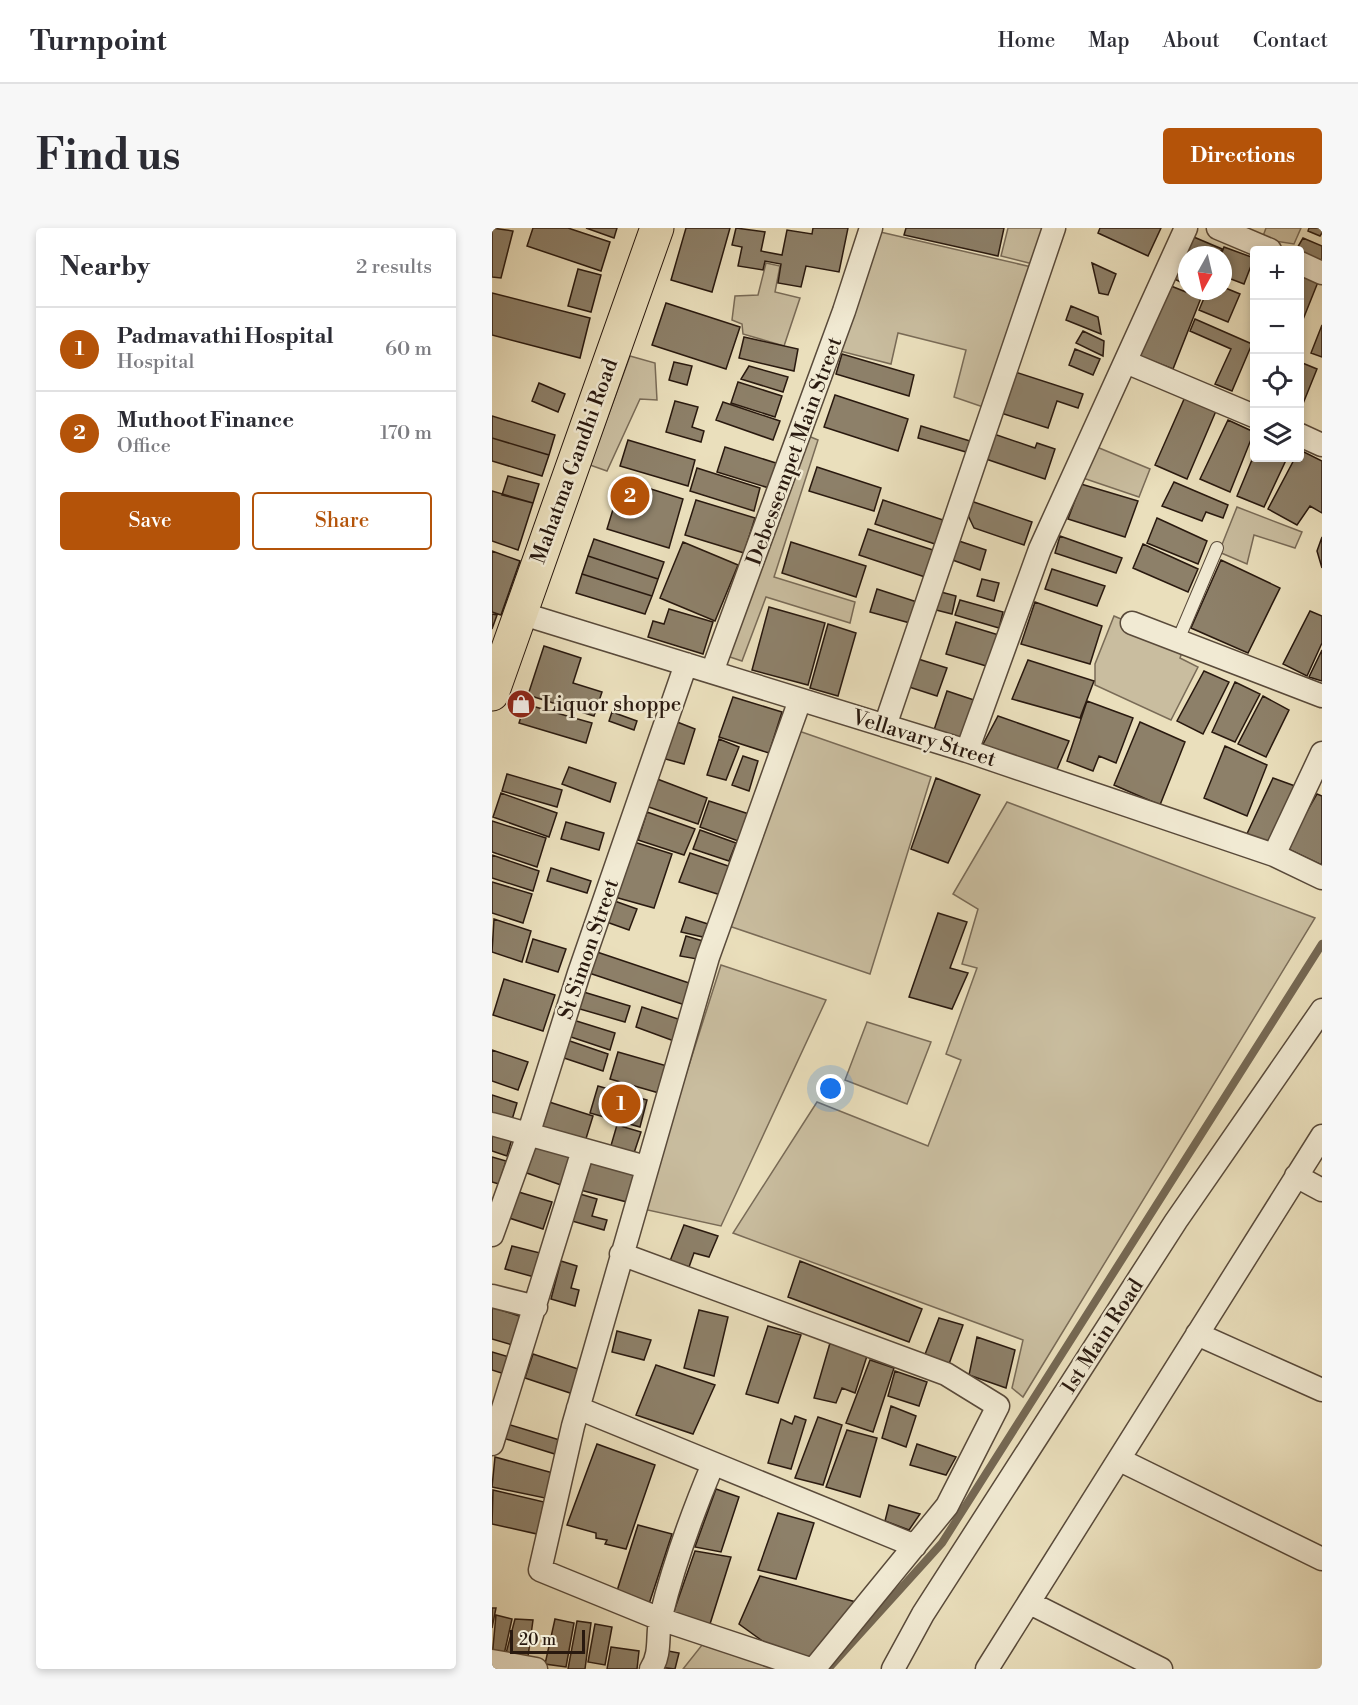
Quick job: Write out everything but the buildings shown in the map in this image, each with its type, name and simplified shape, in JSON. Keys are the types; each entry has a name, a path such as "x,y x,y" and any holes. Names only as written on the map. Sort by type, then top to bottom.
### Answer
{"main road":[{"name":"Mahatma Gandhi Road","path":"493,688 657,228"}],"street":[{"name":"Debessempet Main Street","path":"712,672 836,334 871,228"},
{"path":"885,726 1054,228"},
{"path":"968,751 1040,549 1186,228"},
{"path":"1218,228 1261,246"},
{"path":"1304,265 1322,273"},
{"path":"1126,362 1250,414"},
{"path":"1304,437 1322,445"},
{"name":"Vellavary Street","path":"520,613 968,751 1274,855 1322,878"},
{"path":"1132,623 1322,696"},
{"name":"St Simon Street","path":"492,1235 528,1135 579,974 686,664"},
{"path":"621,1254 946,1374 998,1406 947,1506 812,1669 660,1619 540,1570 578,1408 621,1254 646,1167 708,957 800,700"},
{"path":"1274,855 1322,753"},
{"name":"1st Main Road","path":"893,1669 923,1614 1176,1221 1322,1010"},
{"path":"492,1124 646,1167"},
{"path":"987,1669 1322,1136"},
{"path":"492,1444 537,1307 583,1150"},
{"path":"1296,1176 1322,1190"},
{"path":"492,1296 537,1307"},
{"path":"1197,1334 1322,1390"},
{"path":"578,1408 915,1545"},
{"path":"1120,1460 1322,1559"},
{"path":"651,1669 658,1659 660,1619 682,1537 713,1464"},
{"path":"1030,1603 1161,1669"},
{"path":"492,1660 536,1669"}],"lane":[{"path":"1178,640 1217,548"}],"shaded area":[{"path":"1008,228 1048,228 1037,265 1001,256"},
{"path":"1266,228 1301,228 1294,244 1262,239"},
{"path":"876,231 1036,268 989,409 954,397 966,350 898,333 891,364 836,350"},
{"path":"766,263 780,266 775,292 800,298 784,346 743,334 742,324 732,320 735,296 758,295"},
{"path":"630,356 655,363 657,400 640,399 607,471 590,465"},
{"path":"806,435 818,440 774,577 855,602 850,623 766,597 742,661 727,656"},
{"path":"1092,445 1150,469 1139,497 1080,477"},
{"path":"1237,507 1302,532 1295,548 1254,535 1247,564 1219,552"},
{"path":"1114,616 1184,646 1180,658 1198,667 1171,720 1095,685 1095,664"},
{"path":"796,730 931,777 870,974 729,926"},
{"path":"1007,802 1315,918 1023,1397 1012,1388 1023,1340 733,1233 817,1102 928,1146 961,1060 946,1054 977,968 962,964 978,909 953,894"},
{"path":"721,965 826,1000 721,1226 643,1209"},
{"path":"867,1022 931,1042 907,1104 845,1080"},
{"path":"702,1645 780,1669 683,1669"}],"waterway":[{"path":"828,1669 942,1543 1322,944"}],"place":[{"name":"Muthoot Finance","path":"630,496"},
{"name":"Liquor shoppe","path":"521,704"},
{"name":"Padmavathi Hospital","path":"621,1104"}]}
